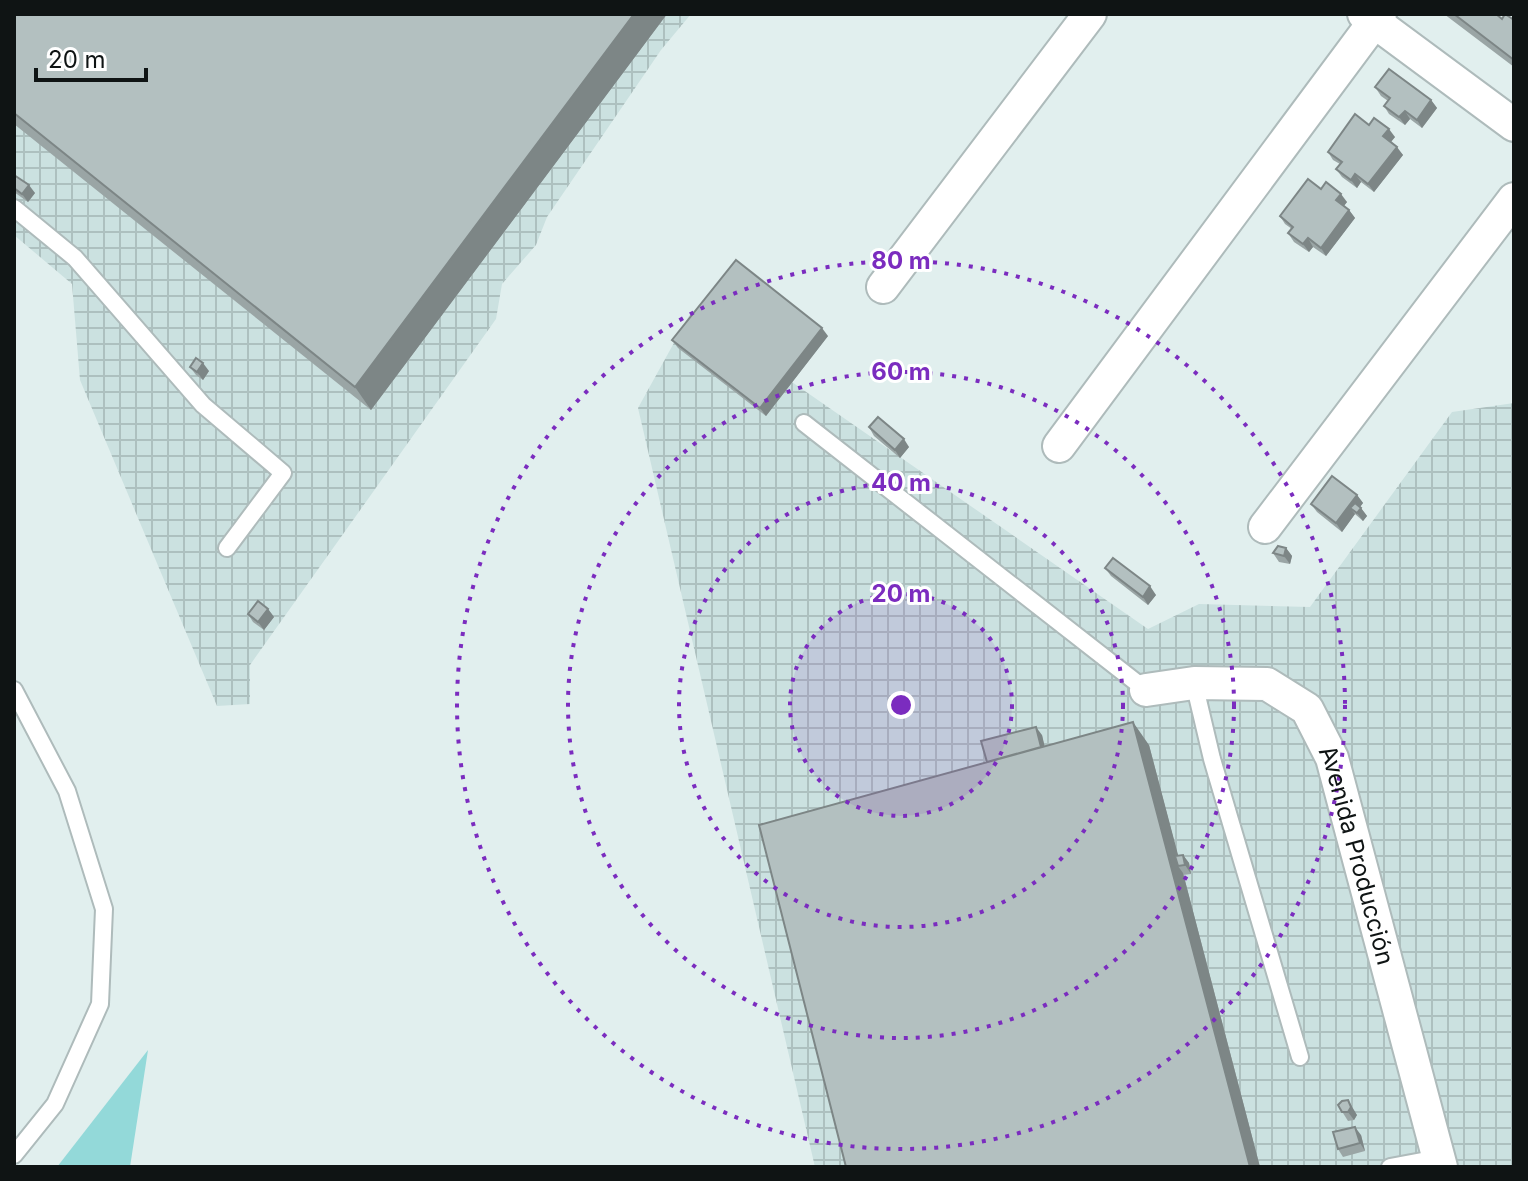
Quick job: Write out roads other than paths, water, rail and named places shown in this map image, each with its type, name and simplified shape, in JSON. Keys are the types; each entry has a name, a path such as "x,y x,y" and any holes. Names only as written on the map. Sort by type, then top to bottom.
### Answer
{"street":[{"path":"883,287 1090,14"},
{"path":"1059,446 1373,17 1514,125"},
{"path":"1265,527 1514,199"},
{"name":"Avenida Producción","path":"1146,690 1194,683 1267,684 1307,709 1332,758 1440,1162"}],"lane":[{"path":"14,208 75,258 203,405 283,473 227,548"},
{"path":"804,423 1146,690"},
{"path":"1194,683 1212,759 1300,1057"},
{"path":"14,690 67,791 104,909 100,1004 55,1104 14,1155"},
{"path":"1390,1167 1440,1162"}]}
